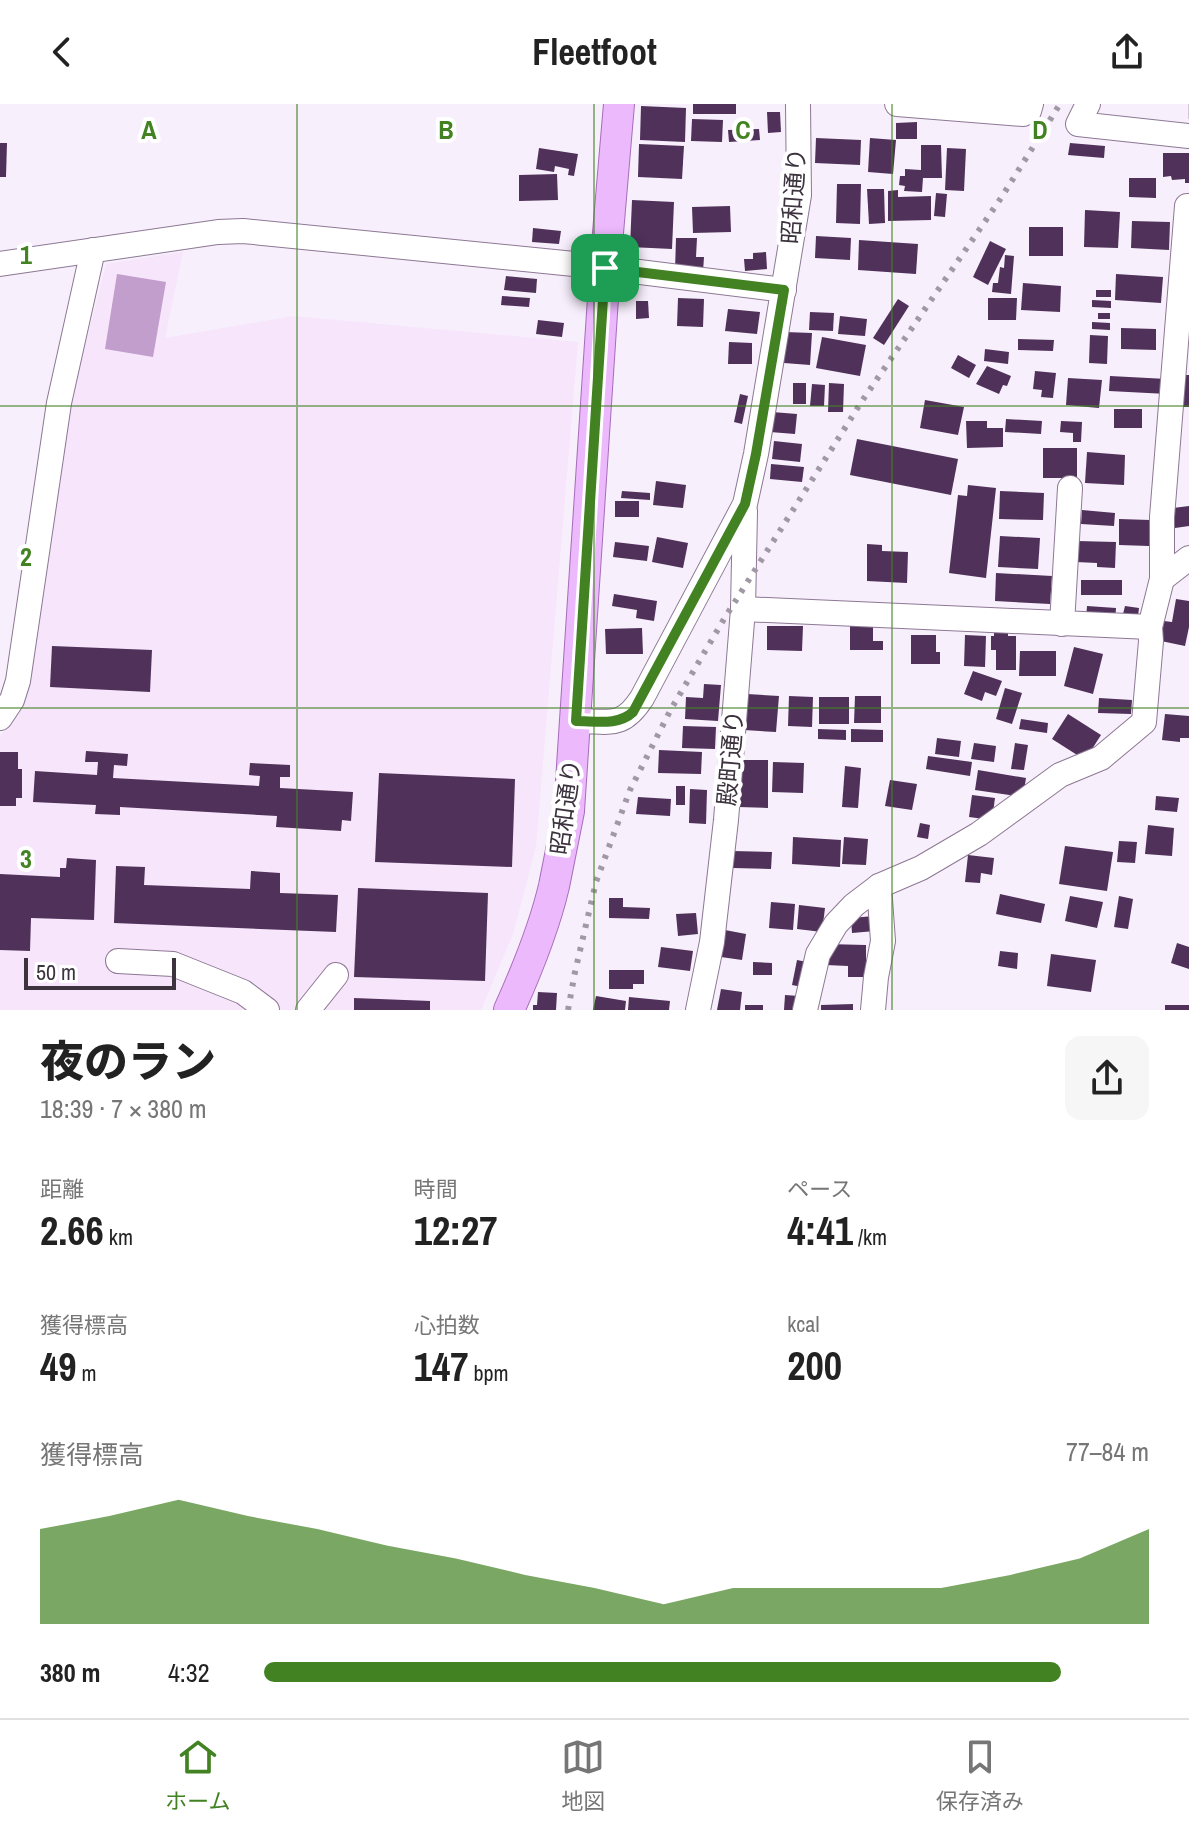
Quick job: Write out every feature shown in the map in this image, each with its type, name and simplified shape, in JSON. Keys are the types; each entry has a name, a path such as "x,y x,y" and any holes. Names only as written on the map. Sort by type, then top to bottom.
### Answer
{"main road":[{"path":"576,721 605,268 619,104"},
{"name":"昭和通り","path":"509,1010 540,935 553,888 569,811 576,721"}],"street":[{"name":"昭和通り","path":"576,721 615,721 633,712 745,504 799,195 798,104"},
{"path":"897,104 1023,114 1029,111 1031,104"},
{"path":"1088,104 1078,124 1189,136"},
{"path":"805,1010 818,954 836,924 854,905 879,886 921,868 979,834 1060,775 1101,758 1144,722 1150,627 1162,579 1162,517 1189,206"},
{"path":"0,264 243,231 605,268 784,290"},
{"path":"0,718 12,700 18,681 59,403 93,250"},
{"path":"1062,624 1070,488"},
{"name":"殿町通り","path":"698,1010 712,942 726,820 743,609 745,504"},
{"path":"1162,579 1189,558"},
{"path":"743,609 1150,627"},
{"path":"873,1010 883,941 879,886"},
{"path":"118,961 173,964 243,992 267,1010"},
{"path":"308,1010 336,975"}],"shaded area":[{"path":"183,252 165,338 293,316 578,342 536,847 513,934 481,1010 0,1010 0,736 20,712 53,474 106,264"},
{"path":"117,274 166,282 153,357 105,349"}],"building":[{"path":"693,104 736,104 736,114 693,114"},
{"path":"641,106 686,108 685,142 640,140"},
{"path":"767,112 780,112 781,132 768,133"},
{"path":"692,119 723,120 722,142 691,141"},
{"path":"917,122 917,139 896,139 896,123"},
{"path":"759,129 760,140 729,142 728,130"},
{"path":"816,138 861,140 860,165 815,163"},
{"path":"870,138 896,140 893,174 868,172"},
{"path":"0,143 7,143 6,177 0,177"},
{"path":"1070,143 1105,146 1104,158 1068,155"},
{"path":"639,144 684,146 682,179 638,177"},
{"path":"921,145 941,145 942,178 923,178 922,192 904,191 905,186 899,185 900,176 905,176 905,169 921,170"},
{"path":"539,148 578,154 574,176 568,175 569,169 555,166 554,172 536,169"},
{"path":"947,148 966,149 964,191 945,190"},
{"path":"1163,153 1189,153 1189,183 1185,183 1185,179 1163,177"},
{"path":"557,174 558,200 519,201 519,175"},
{"path":"1129,178 1156,178 1156,198 1129,197"},
{"path":"837,184 861,184 860,224 836,223"},
{"path":"867,189 884,189 885,223 869,224"},
{"path":"898,190 898,197 931,196 931,220 888,221 888,191"},
{"path":"936,193 947,194 945,217 934,216"},
{"path":"632,200 674,202 672,249 630,247"},
{"path":"730,206 731,232 693,233 692,207"},
{"path":"1085,210 1120,212 1118,248 1084,247"},
{"path":"1132,221 1170,222 1169,250 1131,248"},
{"path":"1029,227 1063,227 1063,256 1029,256"},
{"path":"533,228 561,231 559,244 532,242"},
{"path":"816,236 851,238 850,260 815,258"},
{"path":"676,238 697,238 696,257 704,257 703,272 675,271"},
{"path":"859,240 918,244 916,274 858,270"},
{"path":"990,241 1006,249 988,285 973,277"},
{"path":"766,252 767,269 745,271 744,259 753,259 753,253"},
{"path":"1005,255 1014,256 1011,294 992,292 993,283 998,283 1000,267 1004,268"},
{"path":"1116,274 1163,277 1161,303 1115,300"},
{"path":"506,276 537,279 536,293 504,290"},
{"path":"1023,283 1061,286 1060,312 1021,310"},
{"path":"1096,290 1111,290 1111,297 1096,297"},
{"path":"502,296 530,298 529,307 501,305"},
{"path":"678,298 704,299 703,327 677,326"},
{"path":"988,298 1017,298 1016,320 988,320"},
{"path":"898,299 909,306 884,345 873,338"},
{"path":"1092,300 1111,301 1111,308 1092,307"},
{"path":"636,301 648,301 649,318 636,319"},
{"path":"728,309 760,312 757,334 725,331"},
{"path":"810,312 834,313 833,331 809,330"},
{"path":"1098,313 1110,313 1110,319 1098,319"},
{"path":"840,316 867,319 865,336 838,334"},
{"path":"538,320 564,323 562,337 536,334"},
{"path":"1092,322 1110,323 1110,330 1092,329"},
{"path":"1121,328 1156,329 1156,350 1121,349"},
{"path":"785,332 812,333 810,365 784,363"},
{"path":"1090,335 1108,336 1107,364 1089,363"},
{"path":"822,337 866,345 860,376 816,368"},
{"path":"1018,339 1054,340 1053,351 1018,350"},
{"path":"729,342 752,343 752,364 728,364"},
{"path":"985,349 1009,352 1008,364 984,361"},
{"path":"958,355 976,365 969,378 951,368"},
{"path":"987,366 1011,376 999,394 976,384"},
{"path":"1035,371 1056,373 1053,398 1041,397 1042,390 1033,389"},
{"path":"1182,375 1189,375 1189,407 1181,407"},
{"path":"1110,376 1167,379 1167,394 1109,391"},
{"path":"1068,378 1102,380 1099,408 1066,405"},
{"path":"793,383 806,383 806,404 793,404"},
{"path":"829,383 844,384 843,412 828,412"},
{"path":"812,384 825,385 824,406 810,406"},
{"path":"740,394 748,396 742,424 734,422"},
{"path":"925,400 964,407 958,435 920,428"},
{"path":"1114,409 1142,409 1142,428 1114,428"},
{"path":"772,412 797,414 795,434 770,432"},
{"path":"1006,419 1042,421 1041,434 1005,432"},
{"path":"966,421 987,421 987,428 1003,428 1003,447 967,448"},
{"path":"1061,421 1082,422 1081,442 1073,442 1073,433 1060,432"},
{"path":"857,439 958,459 951,495 850,475"},
{"path":"774,441 802,444 800,462 772,459"},
{"path":"1043,448 1077,448 1077,478 1043,478"},
{"path":"1087,452 1125,455 1124,485 1085,483"},
{"path":"771,464 804,467 802,482 770,479"},
{"path":"656,481 686,485 683,508 653,505"},
{"path":"968,485 996,488 986,578 949,573 958,495 967,496"},
{"path":"622,491 650,493 650,500 621,498"},
{"path":"1000,491 1044,493 1043,520 999,519"},
{"path":"615,501 639,501 639,517 615,517"},
{"path":"1189,506 1189,526 1168,529 1165,509"},
{"path":"1082,510 1115,513 1114,526 1081,524"},
{"path":"1119,519 1150,520 1149,546 1119,545"},
{"path":"1000,536 1040,538 1038,569 998,567"},
{"path":"657,537 688,543 683,568 652,562"},
{"path":"1077,541 1116,542 1115,568 1076,562"},
{"path":"615,542 649,546 647,561 613,557"},
{"path":"867,544 882,545 882,551 908,552 907,583 867,581"},
{"path":"996,573 1052,576 1050,604 995,601"},
{"path":"1081,580 1122,580 1122,595 1081,595"},
{"path":"614,594 657,601 654,621 636,618 637,610 612,606"},
{"path":"1176,599 1189,601 1185,646 1161,641 1164,621 1172,622"},
{"path":"1087,606 1116,608 1115,622 1086,619"},
{"path":"1125,606 1139,608 1138,616 1123,614"},
{"path":"850,625 873,625 873,641 883,641 883,650 850,650"},
{"path":"767,626 803,626 802,651 767,650"},
{"path":"642,628 643,654 606,654 605,629"},
{"path":"994,632 1008,632 1008,636 1016,636 1016,670 996,670 996,650 991,650"},
{"path":"911,635 936,635 940,664 911,664"},
{"path":"965,635 986,636 985,667 964,666"},
{"path":"52,646 152,650 150,692 50,687"},
{"path":"1074,647 1103,654 1093,694 1064,686"},
{"path":"1020,651 1056,651 1056,676 1019,676"},
{"path":"973,671 1002,681 996,696 985,692 982,701 964,694"},
{"path":"704,684 721,685 718,721 685,719 686,697 703,698"},
{"path":"1005,688 1022,693 1012,724 996,719"},
{"path":"747,694 779,696 776,732 744,730"},
{"path":"789,696 813,697 812,727 788,726"},
{"path":"855,696 881,696 881,723 854,723"},
{"path":"819,697 849,697 849,724 819,724"},
{"path":"1099,698 1132,700 1131,714 1098,713"},
{"path":"1068,714 1101,735 1085,760 1052,739"},
{"path":"1165,714 1189,716 1189,738 1180,738 1180,742 1162,740"},
{"path":"1021,719 1048,723 1047,733 1019,729"},
{"path":"683,726 716,727 715,749 682,748"},
{"path":"818,729 846,730 846,740 818,739"},
{"path":"851,729 883,730 883,742 851,742"},
{"path":"937,738 961,741 959,757 935,754"},
{"path":"974,743 996,746 994,762 971,759"},
{"path":"1015,743 1028,745 1024,770 1011,769"},
{"path":"659,750 702,752 701,774 658,773"},
{"path":"86,751 128,754 127,766 114,765 113,778 259,786 260,776 249,775 250,763 290,765 290,777 280,777 280,788 353,792 351,821 342,820 341,831 276,827 277,816 120,807 120,815 95,814 96,805 33,802 35,771 97,775 98,762 85,762"},
{"path":"0,752 18,752 18,769 22,769 22,798 16,798 16,806 0,806"},
{"path":"928,756 972,762 970,776 926,769"},
{"path":"739,760 768,760 768,808 738,807"},
{"path":"773,762 804,763 803,793 772,792"},
{"path":"845,766 861,768 858,808 842,807"},
{"path":"978,770 1026,778 1023,797 975,790"},
{"path":"379,773 515,779 512,867 375,862"},
{"path":"890,780 917,784 912,810 885,806"},
{"path":"676,786 685,786 685,805 676,805"},
{"path":"690,789 707,790 706,824 689,823"},
{"path":"972,795 995,798 992,820 969,817"},
{"path":"1156,796 1179,798 1177,812 1155,810"},
{"path":"638,797 671,799 670,816 636,814"},
{"path":"920,823 930,825 928,839 917,837"},
{"path":"1148,825 1174,828 1172,856 1145,854"},
{"path":"793,837 841,840 840,867 792,864"},
{"path":"844,837 868,839 866,865 842,864"},
{"path":"1119,841 1137,842 1135,863 1117,862"},
{"path":"1065,846 1113,852 1107,891 1059,884"},
{"path":"733,851 772,852 771,869 733,868"},
{"path":"968,855 994,858 992,875 981,873 980,883 965,882"},
{"path":"67,858 96,860 94,920 31,918 30,951 0,950 0,874 60,877 60,868 66,868"},
{"path":"116,866 145,867 144,885 250,889 251,871 280,873 280,893 338,895 336,932 114,923"},
{"path":"358,888 488,893 485,981 354,977"},
{"path":"1000,894 1045,904 1041,923 996,914"},
{"path":"1070,896 1103,902 1097,928 1065,921"},
{"path":"1119,896 1133,899 1128,929 1114,927"},
{"path":"609,898 623,898 623,907 650,908 649,919 609,918"},
{"path":"771,902 795,904 793,930 769,928"},
{"path":"799,905 825,908 822,932 797,929"},
{"path":"696,913 698,934 678,936 676,914"},
{"path":"874,916 875,931 852,933 851,918"},
{"path":"725,930 746,934 742,960 721,957"},
{"path":"1177,943 1189,947 1189,969 1171,963"},
{"path":"826,944 866,945 866,977 848,977 848,966 826,965"},
{"path":"661,947 693,951 690,971 658,967"},
{"path":"1000,951 1018,953 1017,969 998,966"},
{"path":"1051,954 1096,960 1091,992 1047,986"},
{"path":"797,960 812,963 807,988 792,985"},
{"path":"753,962 772,963 772,975 753,975"},
{"path":"609,970 644,970 644,984 633,984 633,989 609,989"},
{"path":"721,989 742,992 740,1010 717,1010"},
{"path":"538,992 557,993 556,1010 533,1010 533,1005 537,1005"},
{"path":"785,995 799,996 798,1010 784,1010"},
{"path":"596,996 626,1001 625,1010 593,1010"},
{"path":"629,997 670,1001 669,1010 628,1010"},
{"path":"354,998 430,1001 430,1010 354,1010"},
{"path":"853,1004 853,1010 821,1010 821,1005"},
{"path":"745,1005 763,1005 763,1010 745,1010"},
{"path":"1165,1005 1189,1005 1189,1010 1165,1010"}],"railway":[{"path":"568,1010 596,882 630,790 670,711 724,619 862,401 1001,198 1060,104"}],"route":[{"path":"605,268 784,290 745,504 633,712 615,721 576,721 605,268"}]}
